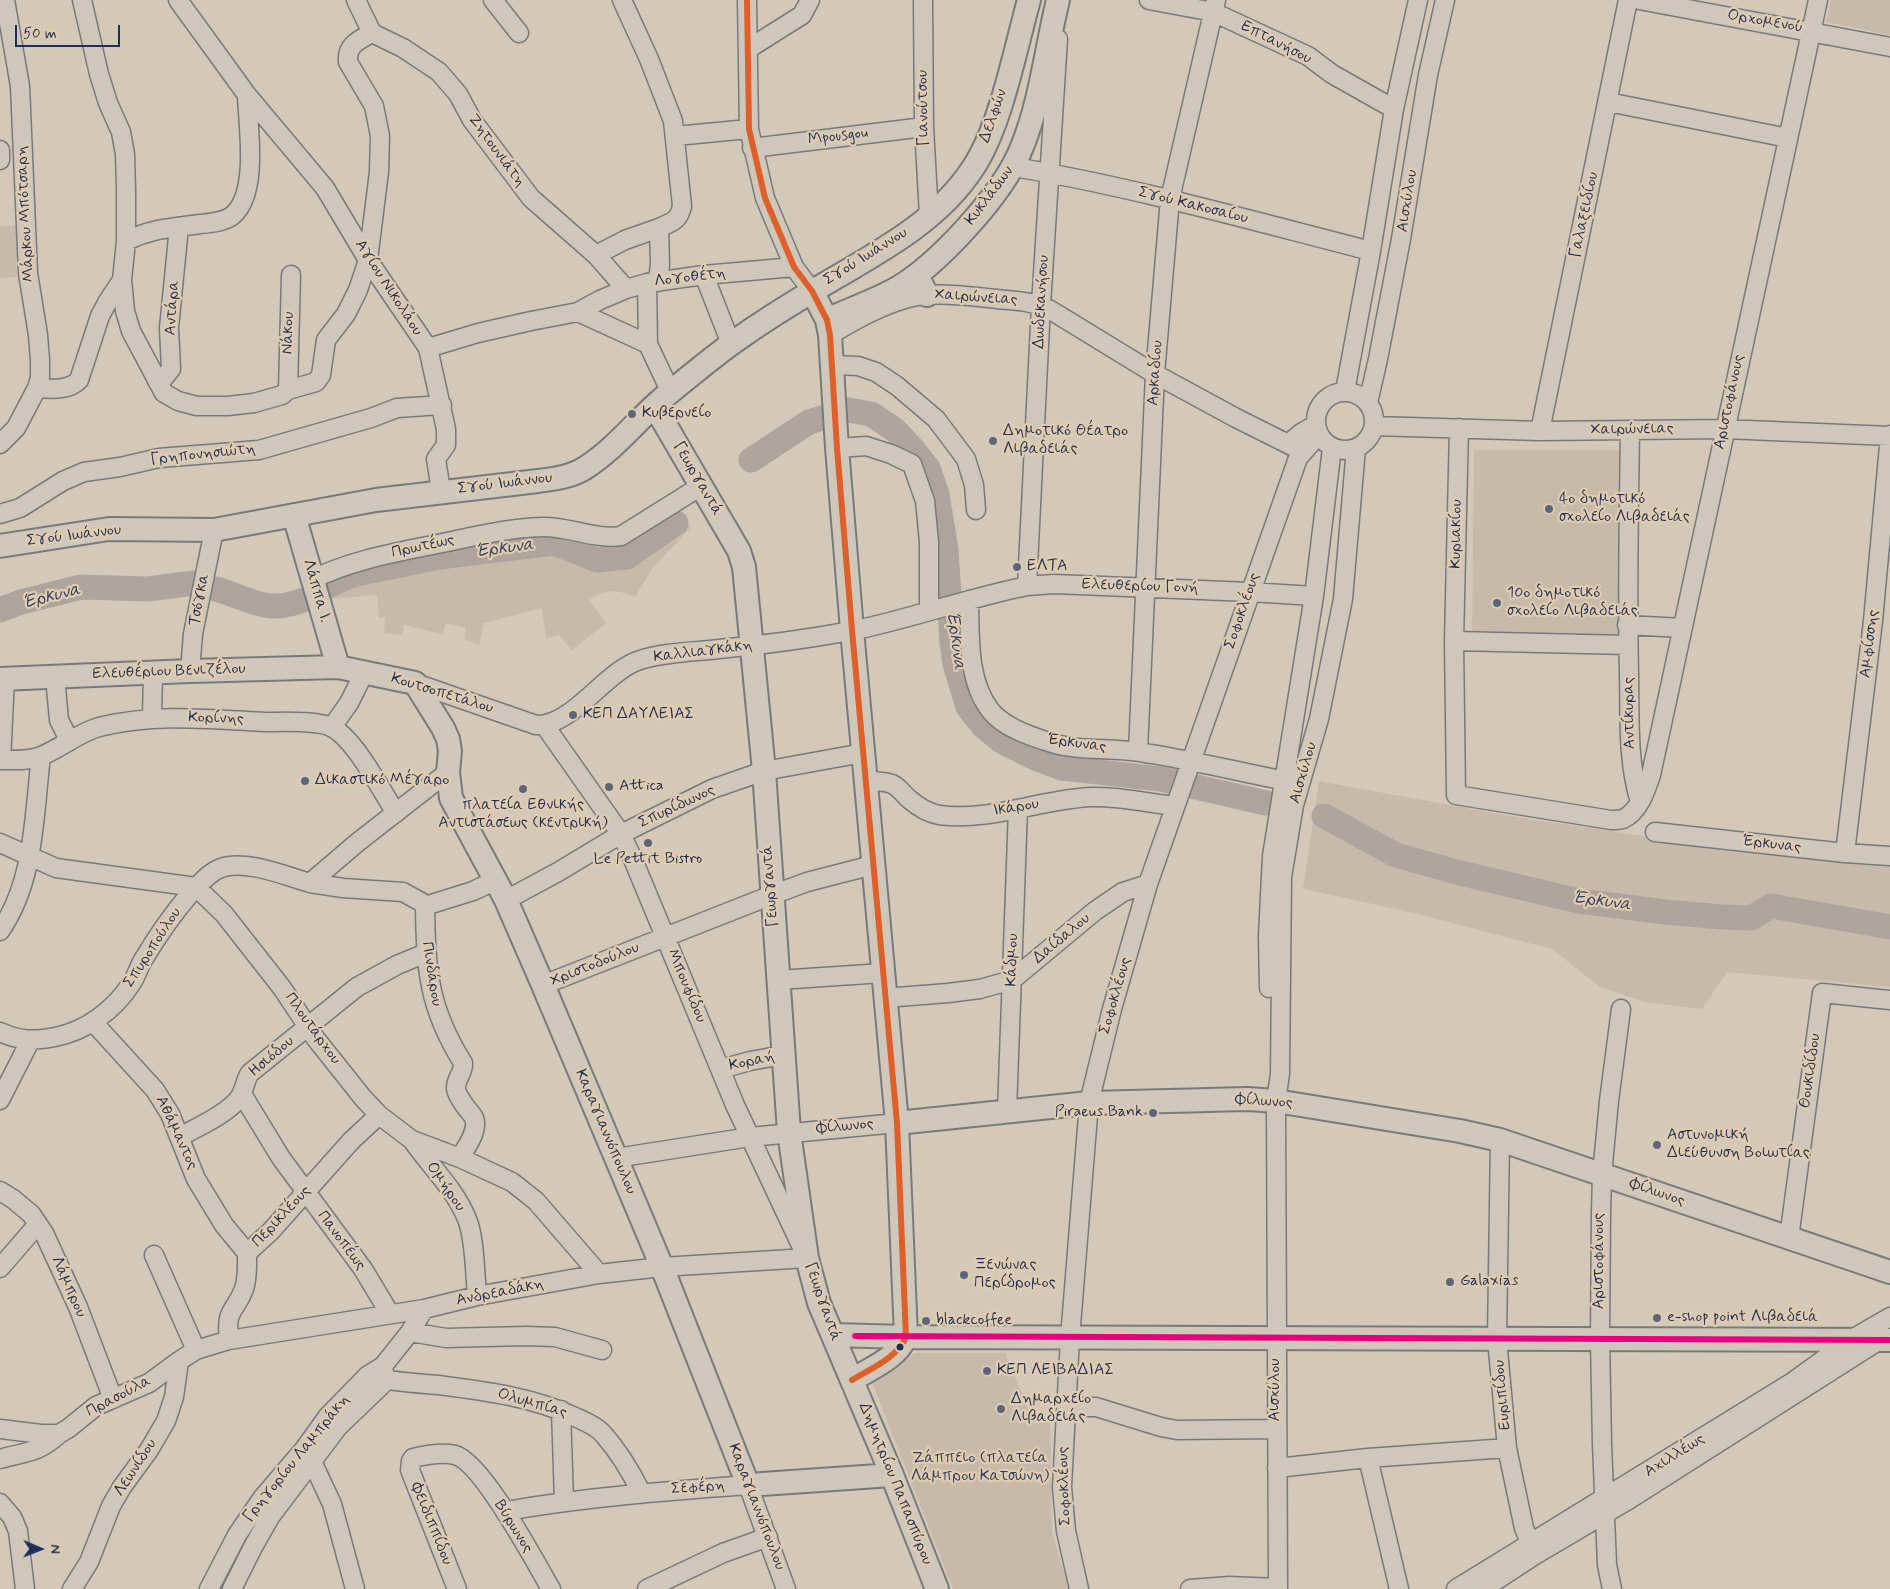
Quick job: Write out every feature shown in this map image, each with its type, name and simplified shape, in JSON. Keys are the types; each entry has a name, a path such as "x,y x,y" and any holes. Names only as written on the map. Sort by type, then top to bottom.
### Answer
{"main road":[{"name":"Δελφών","path":"929,216 954,192 974,168 989,138 1029,0"},
{"name":"Κυκλάδων","path":"828,328 892,291 922,285 938,257 969,225 1014,167 1023,146 1036,103 1056,10"},
{"name":"Σγού Ιωάννου","path":"0,546 109,529 214,530 376,500 563,477 582,470 605,455 663,400 731,344 812,291 897,241 929,216"},
{"path":"812,291 828,328 832,365 852,630 897,1123 906,1337 902,1346 894,1354 852,1380"},
{"name":"Γεωργαντά","path":"663,400 701,486 739,551 744,567 764,771 789,1132 807,1258 819,1303 852,1380"},
{"name":"Λάππα Ι.","path":"294,515 338,667"},
{"name":"Ελευθέριου Βενιζέλου","path":"3,679 154,672 338,667"},
{"name":"Κουτσοπετάλου","path":"338,667 365,671 415,683"},
{"name":"Καραγιαννόπουλου","path":"415,683 448,739 450,751 448,772 451,798 500,890 543,985 662,1267 748,1485"},
{"name":"Φίλωνος","path":"897,1123 1089,1103 1248,1099 1276,1101 1460,1130 1500,1140 1890,1272"},
{"path":"833,1335 1070,1338 1887,1338"},
{"name":"Δημητρίου Παπασπύρου","path":"852,1380 937,1589"},
{"name":"Σεφέρη","path":"748,1485 892,1475"}],"street":[{"name":"Μάρκου Μπότσαρη","path":"0,444 19,423 37,388 40,378 38,335 28,273 20,86 5,0"},
{"path":"82,0 99,74 108,103 121,132 126,154 126,241 122,280 125,311 131,331 164,393 178,401 197,406 228,406 254,402 282,395 288,390 316,382 321,375 326,340 346,314 358,290 368,260 379,172 380,136 374,106 348,62 350,49 355,42 372,33 356,0"},
{"name":"Αγίου Νικολάου","path":"178,0 248,95 325,188 368,260 428,348 478,333 578,312 626,289"},
{"path":"493,0 519,33"},
{"path":"596,255 625,240 674,221 680,215 682,206 673,120 622,0"},
{"path":"747,0 752,148 765,198 794,268 812,291"},
{"path":"748,49 802,15 810,0"},
{"name":"Γιανούτσου","path":"922,0 924,127 929,216"},
{"name":"Επτανήσου","path":"1149,0 1214,6 1308,56 1332,74 1394,110"},
{"name":"Αισχύλου","path":"1345,391 1371,251 1394,110 1418,0"},
{"name":"Αισχύλου","path":"1368,402 1401,239 1428,75 1445,0"},
{"name":"Γαλαξειδίου","path":"1540,431 1628,0"},
{"name":"Ορχομενού","path":"1639,0 1890,47"},
{"name":"Αριστοφάνους","path":"1640,802 1651,775 1724,429 1818,0"},
{"name":"Αρκαδίου","path":"1138,752 1155,374 1170,199 1214,6"},
{"name":"Δωδεκανήσου","path":"1027,586 1041,305 1058,35 1056,10"},
{"name":"Ζητουνιάτη","path":"372,33 403,48 439,72 458,94 472,120 531,198 596,255 626,289"},
{"path":"126,241 141,233 161,228 218,222 233,215 243,202 249,181 248,95"},
{"path":"1608,102 1788,138"},
{"name":"Mpousgou","path":"752,148 924,127"},
{"path":"676,136 750,129"},
{"path":"0,150 0,160"},
{"name":"Σγού Κακοσαίου","path":"1014,167 1170,199 1371,251"},
{"name":"Αντάρα","path":"157,381 163,379 171,369 170,328 179,227"},
{"path":"626,289 652,283 660,264 659,228"},
{"name":"Λογοθέτη","path":"648,344 652,283 704,275 794,268"},
{"name":"Νάκου","path":"288,390 291,275"},
{"path":"704,275 731,344"},
{"path":"37,388 61,388 75,384 79,380 100,316 122,280"},
{"name":"Χαιρώνειας","path":"922,285 982,297 1041,305 1155,374 1295,448"},
{"path":"578,312 648,344 653,375 663,400"},
{"path":"428,348 446,429 446,445 436,459 442,491"},
{"path":"832,365 858,366 876,372 897,386 936,419 966,460 971,471 976,510"},
{"path":"1345,391 1358,394 1368,402 1373,414 1374,426 1364,443 1356,448 1344,451 1332,448 1322,440 1317,430 1316,414 1321,402 1332,394 1345,391"},
{"name":"Γρηπονησιώτη","path":"0,514 20,508 63,481 84,472 120,467 159,458 259,450 371,418 397,408 442,405"},
{"name":"Χαιρώνειας","path":"1374,426 1540,431 1724,429 1890,435"},
{"name":"Κυριακίου","path":"1459,428 1454,641 1456,795 1611,820 1622,820 1640,802"},
{"path":"1295,448 1301,433 1317,430"},
{"name":"Αντίκυρας","path":"1630,430 1627,625 1630,751 1634,781 1640,802"},
{"name":"Αμφίσσης","path":"1845,853 1873,620 1890,435"},
{"path":"837,448 866,446 891,454 912,464 924,501 929,542 929,611"},
{"name":"Σοφοκλέους","path":"1079,1589 1066,1531 1062,1487 1070,1338 1089,1103 1112,1009 1148,884 1298,458 1295,448"},
{"name":"Αισχύλου","path":"1292,782 1332,448"},
{"name":"Αισχύλου","path":"1278,1588 1276,1101 1270,1074 1268,936 1272,856 1292,782 1319,719 1343,599 1356,448"},
{"name":"Πρωτέως","path":"313,579 332,570 362,560 496,532 553,527 610,538 621,536 701,486"},
{"name":"Τσόγκα","path":"190,671 193,634 214,530"},
{"name":"Ελευθερίου Γονή","path":"852,630 1027,586 1054,584 1314,596"},
{"name":"Έρκυνας","path":"964,601 974,676 980,693 994,715 1017,730 1050,743 1138,752 1292,782"},
{"path":"1627,625 1683,628"},
{"name":"Καλλιαγκάκη","path":"545,726 560,720 620,670 640,660 664,655 752,646 852,630"},
{"path":"1454,641 1628,645"},
{"path":"365,671 349,703 332,727 351,743 396,813"},
{"path":"152,718 154,672"},
{"path":"55,677 59,720 69,740"},
{"path":"0,760 3,679"},
{"name":"Κουτσοπετάλου","path":"415,683 536,725 545,726"},
{"name":"Κορίνης","path":"0,760 24,760 41,756 69,740 98,727 152,718 212,718 308,723 332,727"},
{"name":"Μπουφίδου","path":"545,726 621,834 735,1105 807,1258"},
{"name":"Σπυρίδωνος","path":"500,890 558,872 621,834 712,790 764,771 863,753"},
{"path":"0,931 15,906 26,875 41,756"},
{"path":"310,883 448,772"},
{"name":"Ικάρου","path":"865,781 891,783 921,807 939,814 970,815 1018,810 1052,802 1092,797 1177,803"},
{"name":"Κάδμου","path":"1007,1112 1018,810"},
{"name":"Έρκυνας","path":"1655,832 1845,853 1890,856"},
{"path":"0,843 29,853 56,868 196,887"},
{"name":"Χριστοδούλου","path":"543,985 807,882 873,864"},
{"name":"Σπυροπούλου","path":"0,1032 13,1038 30,1041 64,1036 82,1029 93,1022 118,1001 132,982 156,939 179,906 196,887 220,868 237,865 252,867 310,883 343,888 403,892 425,906"},
{"name":"Δαίδαλου","path":"885,998 972,990 1012,980 1095,911 1123,892 1148,884"},
{"name":"Πλουτάρχου","path":"196,887 224,914 282,988 316,1039 379,1115 412,1140 460,1158 512,1182 536,1201 599,1274"},
{"path":"425,906 473,891 500,890"},
{"name":"Πινδάρου","path":"425,906 426,953 431,995 441,1024 463,1063 464,1069 457,1082 458,1095 474,1117 475,1124 474,1131 460,1158"},
{"name":"Ησιόδου","path":"179,1137 236,1103 242,1094 250,1073 357,987 426,953"},
{"path":"778,980 882,973"},
{"name":"Θουκιδίδου","path":"1789,1238 1822,993 1890,1000"},
{"name":"Αριστοφάνους","path":"1612,1589 1607,1565 1600,1339 1602,1175 1621,1009"},
{"name":"Αθάμαντος","path":"93,1022 155,1090 170,1114 196,1178 224,1225 247,1253"},
{"path":"0,1100 30,1041"},
{"name":"Κοραή","path":"721,1069 783,1056"},
{"name":"Πανοπέως","path":"242,1094 281,1158 363,1268 390,1314"},
{"name":"Περικλέους","path":"229,1340 228,1319 230,1311 243,1290 246,1279 247,1253 306,1194 351,1141 379,1115"},
{"name":"Φίλωνος","path":"616,1158 789,1132 897,1123"},
{"name":"Ομήρου","path":"412,1140 457,1199 468,1220 473,1249 477,1296"},
{"name":"Ευριπίδου","path":"1500,1140 1497,1338 1507,1448 1524,1528 1532,1550"},
{"name":"Λάμπρου","path":"0,1191 31,1214 44,1233 78,1307 113,1399"},
{"path":"0,1268 38,1224"},
{"path":"154,1255 196,1350 179,1361"},
{"name":"Ανδρεαδάκη","path":"196,1350 229,1340 424,1309 477,1296 599,1274 662,1267 807,1258"},
{"name":"Γρηγορίου Λαμπράκη","path":"209,1589 237,1536 263,1497 338,1427 384,1374 424,1309"},
{"name":"Αχιλλέως","path":"1605,1507 1791,1383 1852,1339 1890,1317"},
{"path":"410,1332 446,1338 555,1337 602,1350"},
{"name":"Αχιλλέως","path":"1456,1589 1532,1550 1887,1338"},
{"name":"Πρασούλα","path":"0,1459 35,1451 47,1445 96,1406 149,1383 179,1361"},
{"name":"Λεωνίδου","path":"72,1589 88,1562 111,1506 122,1487 149,1450 166,1420 174,1397 179,1361"},
{"name":"Ολυμπίας","path":"367,1376 384,1374 439,1386 509,1395 561,1410 603,1433 631,1472 641,1492"},
{"name":"Γρηγορίου Λαμπράκη","path":"232,1589 253,1546 309,1455 328,1416 367,1376"},
{"path":"1066,1407 1108,1410 1161,1427 1177,1430 1276,1429"},
{"path":"561,1410 564,1501"},
{"path":"0,1429 41,1434 59,1434"},
{"path":"1277,1468 1368,1458 1507,1448"},
{"name":"Βύρωνος","path":"413,1458 442,1454 456,1456 472,1467 506,1511 551,1589"},
{"path":"309,1455 332,1504 355,1589"},
{"name":"Φειδιππίδου","path":"413,1458 410,1470 457,1589"},
{"path":"1368,1458 1399,1589"},
{"name":"Σεφέρη","path":"506,1511 564,1501 641,1492 748,1485"},
{"name":"Καραγιαννόπουλου","path":"748,1485 786,1589"},
{"path":"0,1503 12,1517 18,1531 25,1589"},
{"path":"647,1589 723,1553 768,1537"},
{"name":"Αχιλλέως","path":"1483,1589 1532,1550"},
{"path":"1190,1589 1229,1586 1278,1588"}],"shaded area":[{"name":"4ο δημοτικό σχολείο Λιβαδειάς","path":"1474,450 1624,450 1622,638 1472,638"}],"green space":[{"path":"1831,0 1890,0 1890,35 1826,22"},
{"path":"0,226 16,226 17,277 0,278"},
{"path":"1607,456 1607,486 1551,486 1551,457"},
{"path":"1480,499 1511,499 1510,556 1480,556"},
{"path":"685,519 691,527 652,569 635,597 622,592 612,591 602,593 589,600 606,623 572,650 559,635 546,639 542,608 484,623 479,645 464,639 466,628 446,623 443,634 404,625 402,635 384,633 385,617 379,618 377,595 330,599 329,592 346,584 438,561 554,548 598,563 628,560"},
{"path":"1319,781 1515,817 1705,845 1890,863 1890,987 1727,972 1702,1009 1645,1002 1600,987 1552,949 1410,912 1303,889"},
{"name":"Ζάππειο (πλατεία Λάμπρου Κατσώνη)","path":"915,1353 1005,1353 1034,1423 1050,1418 1052,1533 1069,1589 953,1589 871,1380"}],"waterway":[{"name":"Έρκυνα","path":"751,460 809,422 848,410 871,414 895,430 928,468 937,494 946,550 955,664 968,707 983,726 1001,741 1035,758 1062,768 1161,779 1266,803"},
{"name":"Έρκυνα","path":"325,587 352,575 439,557 554,543 597,560 627,557 676,523"},
{"name":"Έρκυνα","path":"0,610 21,602 81,587 148,589 194,583"},
{"name":"Έρκυνα","path":"216,589 270,606 292,604 306,599"},
{"name":"Έρκυνα","path":"1324,816 1396,855 1460,873 1579,901 1665,912 1751,918 1771,906 1890,927"}],"transit line":[{"path":"747,0 749,129 765,198 794,267 812,291 827,320 830,335 852,630 897,1123 906,1337 902,1345 890,1357 852,1380"},
{"path":"855,1336 1890,1340"}],"place":[{"name":"Κυβερνείο","path":"632,414"},
{"name":"Δημοτικό Θέατρο Λιβαδειάς","path":"993,441"},
{"name":"4ο δημοτικό σχολείο Λιβαδειάς","path":"1549,509"},
{"name":"ΕΛΤΑ","path":"1017,567"},
{"name":"10ο δημοτικό σχολείο Λιβαδειάς","path":"1497,603"},
{"name":"ΚΕΠ ΔΑΥΛΕΙΑΣ","path":"573,715"},
{"name":"Δικαστικό Μέγαρο","path":"305,781"},
{"name":"Attica","path":"609,787"},
{"name":"πλατεία Εθνικής Αντιστάσεως (κεντρική)","path":"523,789"},
{"name":"Le Pettit Bistro","path":"648,843"},
{"name":"Piraeus Bank","path":"1153,1113"},
{"name":"Αστυνομική Διεύθυνση Βοιωτίας","path":"1657,1145"},
{"name":"Ξενώνας Περίδρομος","path":"964,1275"},
{"name":"Galaxias","path":"1450,1282"},
{"name":"e-shop point Λιβαδειά","path":"1657,1318"},
{"name":"blackcoffee","path":"926,1321"},
{"name":"ΚΕΠ ΛΕΙΒΑΔΙΑΣ","path":"987,1371"},
{"name":"Δημαρχείο Λιβαδειάς","path":"1001,1409"}]}
